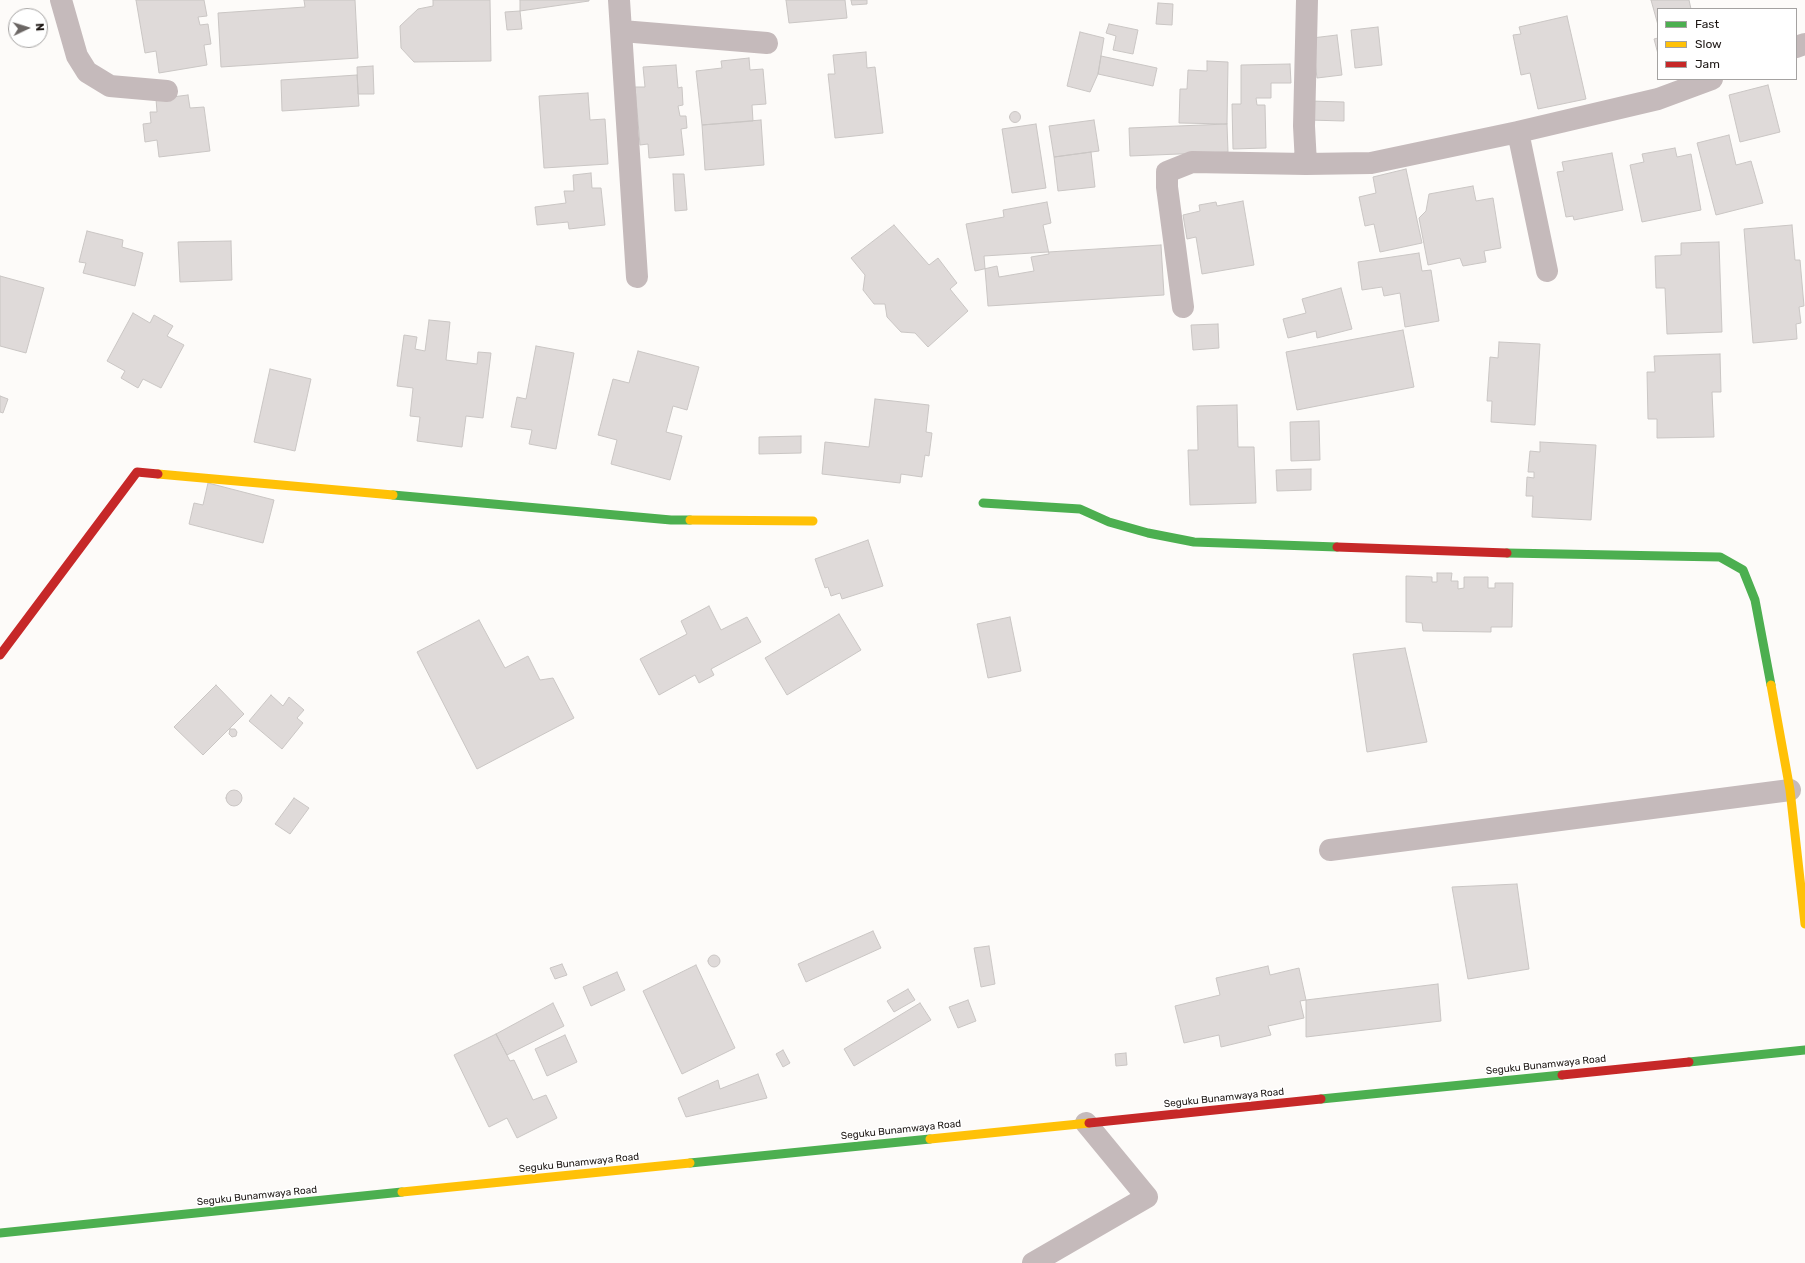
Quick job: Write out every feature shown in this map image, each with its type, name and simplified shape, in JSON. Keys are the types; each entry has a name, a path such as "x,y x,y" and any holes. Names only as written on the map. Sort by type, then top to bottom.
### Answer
{"street":[{"path":"61,0 77,56 88,72 110,86 167,91"},
{"path":"619,0 637,277"},
{"path":"1306,164 1304,126 1307,0"},
{"path":"622,31 767,43"},
{"path":"1184,307 1167,187 1167,172 1192,162 1306,164 1371,163 1518,132 1658,99 1709,80"},
{"path":"1518,132 1547,271"},
{"path":"0,655 137,472 671,520 813,521"},
{"path":"982,503 1080,509 1109,522 1148,533 1194,542 1492,553 1720,557 1743,570 1755,600 1790,790 1805,924"},
{"path":"1330,850 1790,790"},
{"name":"Seguku Bunamwaya Road","path":"0,1233 1805,1050"},
{"path":"1033,1263 1147,1197 1086,1123"}],"building":[{"path":"136,0 204,0 207,16 198,17 200,25 208,24 211,44 204,45 207,65 159,73 156,51 145,53"},
{"path":"304,0 355,0 358,58 221,67 218,13 305,7"},
{"path":"433,0 490,0 491,61 414,62 401,48 400,26 418,9 433,6"},
{"path":"520,0 589,0 589,1 520,11"},
{"path":"786,0 845,0 847,18 789,23"},
{"path":"851,0 867,0 867,4 852,5"},
{"path":"1651,0 1689,0 1691,8 1657,8 1657,21"},
{"path":"1158,3 1173,4 1172,25 1156,24"},
{"path":"520,11 522,29 507,30 505,12"},
{"path":"1567,16 1586,99 1538,109 1530,73 1521,75 1513,35 1521,34 1519,27"},
{"path":"1109,24 1138,30 1133,54 1113,50 1116,36 1106,33"},
{"path":"1378,27 1382,65 1355,68 1351,30"},
{"path":"1080,32 1104,38 1098,74 1090,92 1067,86"},
{"path":"1337,35 1342,75 1317,78 1312,38"},
{"path":"1657,38 1657,50 1654,39"},
{"path":"866,52 867,68 875,67 883,133 835,138 828,74 835,74 833,55"},
{"path":"1101,56 1157,68 1153,86 1098,74"},
{"path":"749,58 750,70 763,69 766,104 752,105 753,121 702,125 696,71 722,68 721,61"},
{"path":"1207,61 1228,62 1227,124 1179,123 1180,89 1187,89 1188,70 1207,71"},
{"path":"1290,64 1291,83 1271,83 1271,98 1256,98 1257,105 1265,105 1266,148 1233,149 1232,104 1241,104 1241,65"},
{"path":"676,65 678,88 682,87 683,105 678,106 680,116 686,116 687,128 681,129 684,155 649,158 648,144 640,145 635,87 645,87 643,67"},
{"path":"373,66 374,94 358,94 357,67"},
{"path":"357,75 359,106 282,111 281,80"},
{"path":"1768,85 1780,132 1740,142 1729,95"},
{"path":"588,93 590,120 605,119 608,164 544,168 539,96"},
{"path":"188,95 190,108 204,107 210,151 159,157 157,140 145,142 143,124 151,123 150,112 157,112 156,99"},
{"path":"1310,101 1344,102 1344,121 1309,120"},
{"path":"1015,111 1019,113 1021,117 1019,121 1015,123 1011,121 1009,117 1011,113"},
{"path":"761,120 764,165 705,170 702,125"},
{"path":"1094,120 1099,151 1054,157 1049,126"},
{"path":"1036,124 1046,188 1012,193 1002,129"},
{"path":"1227,124 1228,152 1130,156 1129,128"},
{"path":"1729,135 1736,165 1751,161 1763,203 1716,215 1697,143"},
{"path":"1675,148 1677,157 1691,154 1701,210 1642,222 1630,165 1644,162 1642,154"},
{"path":"1091,152 1095,187 1058,191 1054,157"},
{"path":"1612,153 1623,210 1574,220 1573,216 1566,217 1557,172 1564,171 1562,162"},
{"path":"1406,169 1422,243 1380,252 1374,224 1365,226 1359,197 1376,193 1373,177"},
{"path":"591,173 592,188 601,188 605,225 569,229 568,222 537,225 535,207 566,203 564,191 574,191 573,175"},
{"path":"673,174 684,174 687,210 675,211"},
{"path":"1473,186 1476,201 1493,198 1501,248 1484,251 1486,262 1463,266 1460,258 1428,265 1419,218 1426,211 1429,194"},
{"path":"1243,201 1254,265 1202,274 1196,237 1187,239 1183,215 1200,211 1199,205 1216,202 1217,206"},
{"path":"1047,202 1051,223 1043,225 1049,254 1031,257 1034,271 999,277 997,266 975,271 966,224 1004,217 1003,210"},
{"path":"894,225 929,265 938,258 957,283 950,289 968,311 928,347 915,333 901,332 887,317 885,304 874,304 863,290 865,275 851,258"},
{"path":"1792,225 1795,260 1800,260 1804,306 1799,307 1801,323 1796,324 1797,339 1753,343 1744,229"},
{"path":"87,231 123,240 122,247 143,253 135,286 83,273 86,263 79,262"},
{"path":"231,241 232,280 180,282 178,242"},
{"path":"1719,242 1722,332 1667,334 1665,288 1656,288 1655,256 1681,255 1681,243"},
{"path":"1161,245 1164,295 988,306 984,256"},
{"path":"1419,253 1422,271 1431,270 1439,321 1405,327 1400,293 1384,296 1382,287 1362,290 1358,262"},
{"path":"0,276 44,288 26,353 0,346"},
{"path":"1341,288 1352,329 1317,338 1316,331 1288,338 1283,319 1306,313 1302,299"},
{"path":"133,313 150,323 154,315 173,326 167,336 184,345 161,388 143,379 138,388 121,378 125,371 107,361"},
{"path":"429,320 450,322 446,360 477,364 478,352 491,353 483,418 466,416 462,447 417,441 420,417 410,416 413,388 397,386 404,335 417,337 415,349 425,351"},
{"path":"1218,324 1219,348 1193,350 1191,325"},
{"path":"1403,330 1414,387 1297,410 1286,352"},
{"path":"1499,342 1540,344 1535,425 1491,422 1492,401 1487,401 1490,357 1498,358"},
{"path":"536,346 574,353 556,449 529,444 532,430 511,427 517,397 526,399"},
{"path":"638,351 699,367 687,410 673,406 666,432 682,436 670,480 611,464 617,440 598,435 613,379 629,383"},
{"path":"1720,354 1721,392 1712,392 1714,437 1657,438 1657,419 1648,419 1647,372 1655,372 1654,356"},
{"path":"270,369 311,379 295,451 254,442"},
{"path":"0,396 8,399 3,413 0,412"},
{"path":"875,399 929,405 926,432 932,433 929,456 925,455 922,477 901,474 900,483 822,474 825,442 869,447"},
{"path":"1237,405 1238,447 1254,447 1256,503 1190,505 1188,450 1198,450 1197,406"},
{"path":"1319,421 1320,460 1291,461 1290,422"},
{"path":"801,436 801,453 759,454 759,437"},
{"path":"1540,442 1596,445 1591,520 1532,517 1533,496 1526,496 1527,477 1534,478 1534,472 1528,472 1530,451 1540,452"},
{"path":"1311,469 1311,490 1277,491 1276,470"},
{"path":"208,483 274,500 263,543 189,524 194,503 203,505"},
{"path":"868,540 883,586 842,599 840,593 831,596 828,587 825,588 815,559"},
{"path":"1437,573 1452,573 1451,581 1458,581 1458,589 1464,588 1464,577 1488,577 1488,588 1495,588 1495,583 1513,583 1512,627 1491,627 1491,632 1423,631 1422,623 1406,622 1406,576 1432,577 1432,582 1437,582"},
{"path":"709,606 721,630 747,617 761,642 711,669 714,675 699,683 695,675 659,695 640,659 687,634 681,621"},
{"path":"839,614 861,650 787,695 765,658"},
{"path":"1010,617 1021,671 988,678 977,624"},
{"path":"479,620 505,668 528,656 540,680 553,678 574,718 477,769 417,652"},
{"path":"1405,648 1427,742 1367,752 1353,654"},
{"path":"216,685 244,714 203,755 174,727"},
{"path":"271,695 283,706 289,697 304,710 297,718 303,723 282,749 249,721"},
{"path":"230,729 235,729 237,732 236,736 232,737 229,734"},
{"path":"234,790 241,795 242,798 237,805 234,806 227,801 226,798 231,791"},
{"path":"294,798 309,808 290,834 275,824"},
{"path":"1517,884 1529,969 1468,979 1452,887"},
{"path":"873,931 881,948 806,982 798,964"},
{"path":"989,946 995,984 981,987 974,948"},
{"path":"714,955 718,957 720,961 718,965 714,967 710,965 708,961 710,957"},
{"path":"562,964 567,975 555,979 550,968"},
{"path":"696,965 735,1048 682,1074 643,991"},
{"path":"1268,966 1270,975 1299,968 1306,1000 1300,1001 1304,1018 1268,1026 1271,1035 1221,1047 1219,1035 1184,1043 1175,1006 1220,995 1216,978"},
{"path":"617,972 625,990 591,1006 583,987"},
{"path":"1438,984 1441,1021 1306,1037 1306,1000"},
{"path":"908,989 915,1000 894,1012 887,1001"},
{"path":"968,1000 976,1021 958,1028 949,1007"},
{"path":"553,1003 564,1026 507,1055 496,1034"},
{"path":"920,1003 931,1020 854,1066 844,1049"},
{"path":"496,1034 510,1061 514,1060 533,1100 546,1095 557,1118 517,1138 507,1118 489,1127 454,1055"},
{"path":"565,1035 577,1062 547,1076 535,1049"},
{"path":"783,1050 790,1063 783,1067 776,1054"},
{"path":"1126,1053 1127,1065 1116,1066 1115,1054"},
{"path":"758,1074 767,1098 686,1117 678,1098 718,1080 720,1089"}],"traffic: fast":[{"path":"393,495 671,520 690,520"},
{"path":"983,503 1080,509 1109,522 1148,533 1194,542 1337,547"},
{"path":"1507,553 1720,557 1743,570 1755,600 1771,685"},
{"path":"1689,1062 1805,1050"},
{"path":"1321,1099 1562,1075"},
{"path":"690,1163 930,1139"},
{"path":"0,1233 402,1192"}],"traffic: slow":[{"path":"158,474 393,495"},
{"path":"690,520 813,521"},
{"path":"1771,685 1790,790 1805,924"},
{"path":"930,1139 1089,1123"},
{"path":"402,1192 690,1163"}],"traffic: jam":[{"path":"0,655 137,472 158,474"},
{"path":"1337,547 1507,553"},
{"path":"1562,1075 1689,1062"},
{"path":"1089,1123 1321,1099"}]}
